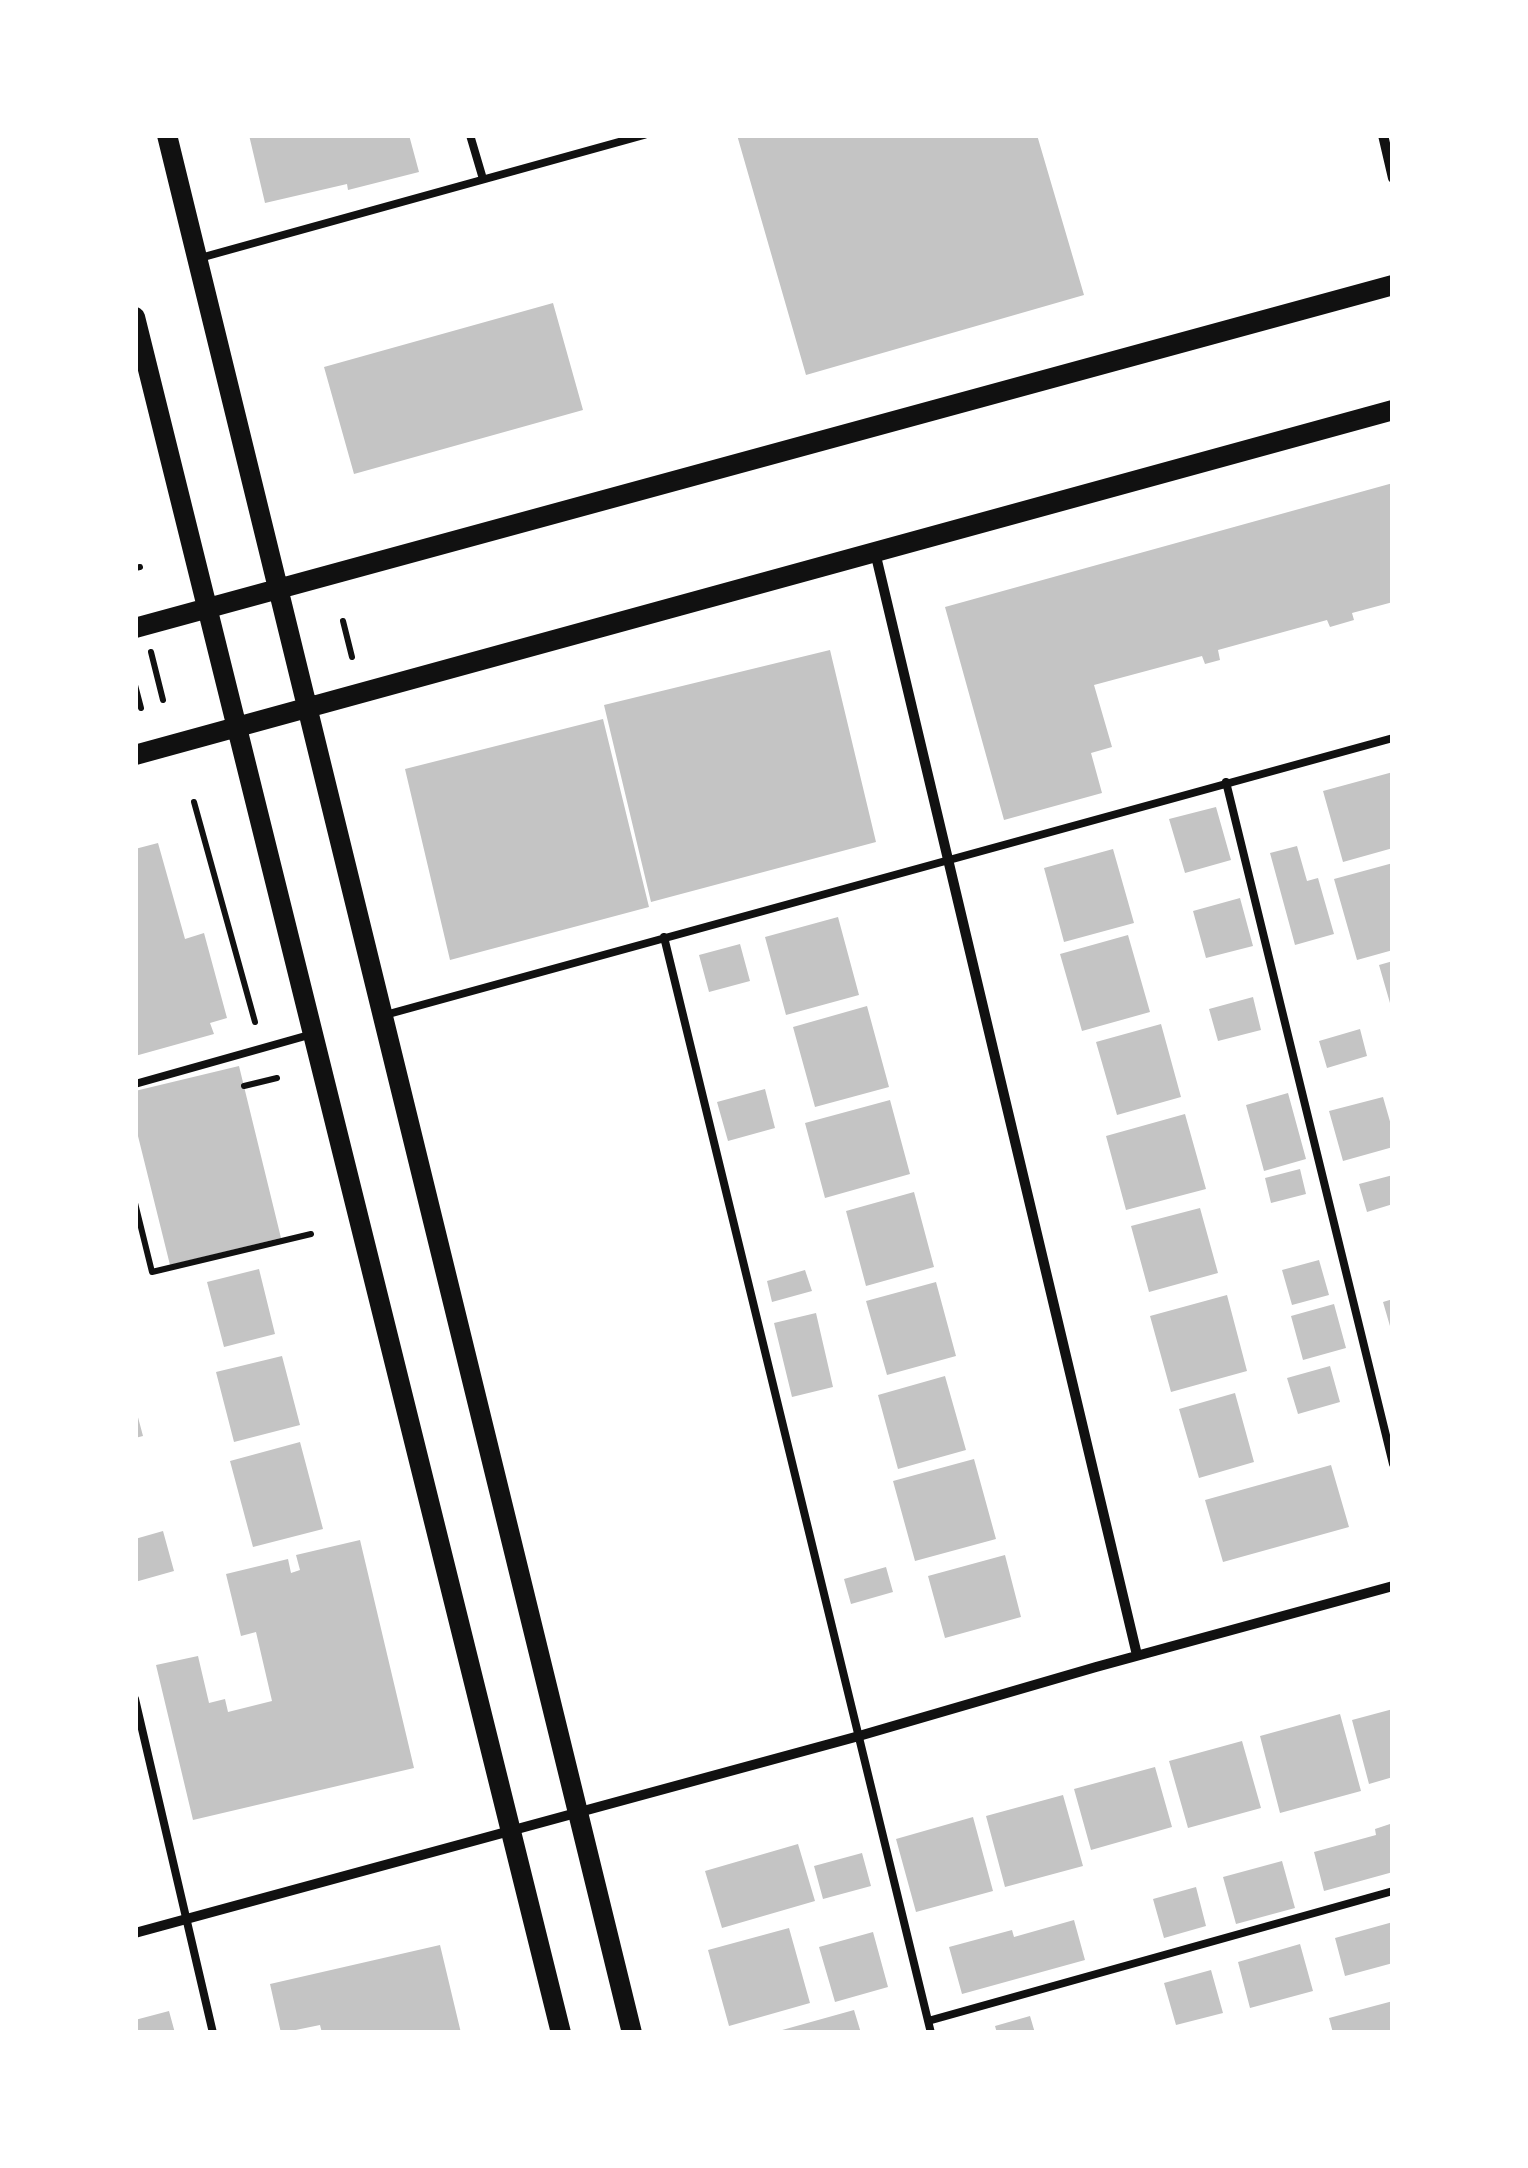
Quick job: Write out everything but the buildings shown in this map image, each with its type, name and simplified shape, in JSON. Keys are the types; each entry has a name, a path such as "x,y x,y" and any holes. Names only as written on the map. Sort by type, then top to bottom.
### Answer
{"main road":[{"path":"167,135 632,2033"},
{"path":"135,628 1393,285"},
{"path":"135,317 561,2033"},
{"path":"135,754 1393,410"}],"street":[{"path":"1382,135 1393,178"},
{"path":"875,552 1137,1655"},
{"path":"135,1933 1393,1586"}],"lane":[{"path":"470,135 482,179"},
{"path":"196,259 644,135"},
{"path":"383,1015 1393,738"},
{"path":"1226,782 1393,1464"},
{"path":"664,938 931,2033"},
{"path":"135,1084 313,1034"},
{"path":"135,1699 213,2033"},
{"path":"928,2021 1393,1892"}],"path":[{"path":"344,621 352,657"},
{"path":"152,656 163,700"},
{"path":"135,685 141,708"},
{"path":"194,802 254,1022"},
{"path":"244,1086 277,1078"},
{"path":"135,1203 152,1272 311,1234"}]}
